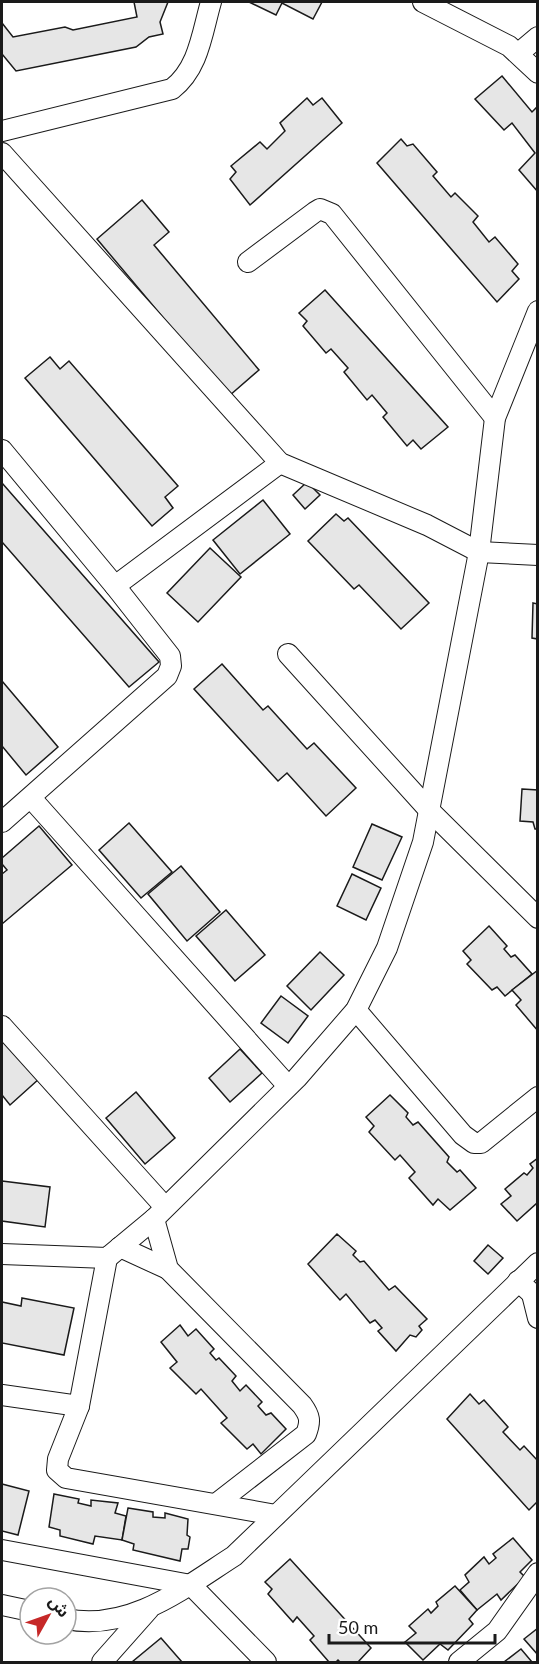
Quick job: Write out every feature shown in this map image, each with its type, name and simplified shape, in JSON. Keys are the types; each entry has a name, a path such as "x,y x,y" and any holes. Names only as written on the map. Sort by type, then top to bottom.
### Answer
{"street":[{"path":"2,131 172,89 191,69 211,2"},
{"path":"423,2 509,46 519,53 537,73"},
{"path":"519,53 537,37"},
{"path":"2,153 279,463 427,525 479,552 537,555"},
{"path":"248,262 320,209 332,214 495,418"},
{"path":"276,1515 66,1478 60,1474 57,1466 58,1460 79,1406 113,1253 160,1213 288,1086 356,1010 387,948 423,842 479,552 495,418 537,311"},
{"path":"2,450 170,656 171,666 166,676 2,822"},
{"path":"115,586 279,463"},
{"path":"288,654 429,810 537,918"},
{"path":"31,798 288,1086"},
{"path":"356,1010 463,1135 474,1143 481,1143 537,1097"},
{"path":"2,1026 160,1213 168,1269"},
{"path":"2,1254 113,1253 168,1269 302,1405 310,1415 306,1434 216,1504"},
{"path":"537,1263 529,1292 537,1318"},
{"path":"78,1621 122,1617 149,1609 191,1585 234,1556 276,1515 529,1292"},
{"path":"2,1395 79,1406"},
{"path":"2,1550 191,1585 266,1662"},
{"path":"459,1662 497,1630 537,1573"},
{"path":"2,1605 18,1608"},
{"path":"102,1662 149,1609"}],"building":[{"path":"134,2 168,2 160,22 163,34 149,37 136,47 16,71 2,54 2,23 13,37 65,27 73,30 137,17"},
{"path":"249,2 322,2 313,19 282,3 276,15"},
{"path":"502,76 532,112 538,109 538,192 519,170 535,153 512,123 504,130 475,99"},
{"path":"307,98 313,105 322,98 342,123 250,205 230,179 236,172 231,166 260,142 267,149 285,131 280,123"},
{"path":"401,139 407,146 413,144 437,172 433,176 451,197 455,193 478,216 473,222 489,242 495,237 518,264 512,271 519,279 497,302 377,163"},
{"path":"142,200 169,232 154,245 259,370 229,396 97,239"},
{"path":"325,290 448,427 421,449 413,440 407,446 383,417 387,413 372,395 367,400 344,372 348,368 331,349 326,353 303,326 307,321 299,313"},
{"path":"50,357 60,369 69,361 178,486 165,497 173,508 152,526 25,378"},
{"path":"307,482 320,495 305,509 293,495"},
{"path":"2,483 159,662 129,687 2,542"},
{"path":"263,500 290,534 240,574 213,540"},
{"path":"336,514 344,521 348,518 429,603 401,629 359,585 354,589 308,541"},
{"path":"210,548 241,577 198,622 167,593"},
{"path":"533,603 538,604 538,639 532,638"},
{"path":"222,664 263,710 268,706 307,749 314,743 356,788 326,816 287,773 278,781 194,689"},
{"path":"2,681 58,747 26,775 2,746"},
{"path":"522,789 538,790 538,829 535,829 533,822 520,821"},
{"path":"129,823 172,872 141,898 99,850"},
{"path":"372,824 402,837 382,880 353,867"},
{"path":"39,826 72,865 2,924 2,874 7,870 2,864 2,858"},
{"path":"181,866 220,912 187,941 148,894"},
{"path":"352,874 381,888 366,920 337,906"},
{"path":"226,910 265,955 235,981 196,936"},
{"path":"489,926 507,946 504,949 511,957 515,955 532,974 505,996 497,987 492,990 467,964 471,960 463,951"},
{"path":"320,952 344,975 311,1010 287,986"},
{"path":"538,970 538,1031 516,1005 521,1000 512,990"},
{"path":"281,996 308,1016 288,1043 261,1023"},
{"path":"2,1036 40,1078 10,1105 2,1095"},
{"path":"240,1049 262,1073 230,1102 209,1078"},
{"path":"136,1092 175,1138 145,1164 106,1118"},
{"path":"390,1095 408,1113 406,1117 413,1125 418,1122 449,1157 447,1162 457,1172 460,1170 476,1188 450,1210 438,1199 433,1205 409,1178 415,1172 400,1155 395,1160 369,1132 374,1126 366,1117"},
{"path":"538,1158 538,1205 536,1204 517,1221 501,1204 511,1196 505,1189 524,1173 527,1175 533,1168 530,1164"},
{"path":"2,1181 50,1187 45,1227 2,1221"},
{"path":"337,1234 356,1251 353,1255 360,1262 364,1261 389,1290 395,1286 427,1319 419,1326 422,1330 416,1337 410,1335 396,1351 378,1331 382,1328 375,1320 370,1323 346,1294 340,1300 308,1264"},
{"path":"488,1245 503,1258 488,1274 474,1261"},
{"path":"22,1298 74,1308 64,1355 2,1343 2,1302 21,1306"},
{"path":"180,1325 188,1336 196,1329 214,1349 210,1353 216,1360 219,1358 236,1376 232,1381 240,1391 246,1385 262,1402 258,1406 266,1415 271,1413 286,1429 261,1454 253,1444 247,1449 221,1423 227,1418 201,1389 196,1394 170,1368 177,1362 161,1342"},
{"path":"470,1394 479,1404 484,1400 508,1427 503,1432 520,1450 524,1446 538,1461 538,1501 529,1510 447,1419"},
{"path":"2,1484 29,1491 18,1535 2,1531"},
{"path":"54,1494 79,1499 78,1503 91,1506 91,1500 118,1503 115,1513 126,1516 122,1540 95,1536 93,1544 60,1536 60,1530 49,1527"},
{"path":"128,1508 153,1512 153,1517 165,1518 165,1513 188,1519 187,1535 190,1537 188,1549 182,1549 180,1561 133,1550 134,1544 122,1540"},
{"path":"513,1538 532,1560 520,1572 525,1577 501,1600 497,1594 477,1610 460,1590 469,1582 465,1575 484,1557 489,1564 496,1558 493,1554"},
{"path":"290,1559 371,1648 358,1662 338,1660 329,1662 310,1640 314,1636 297,1617 293,1622 268,1594 272,1589 265,1582"},
{"path":"455,1586 477,1610 469,1619 473,1624 448,1650 440,1644 423,1660 405,1642 416,1633 409,1626 428,1609 431,1613 438,1606 436,1602"},
{"path":"538,1628 538,1655 524,1639"},
{"path":"161,1638 182,1662 132,1662"},
{"path":"521,1649 532,1662 504,1662"}]}
